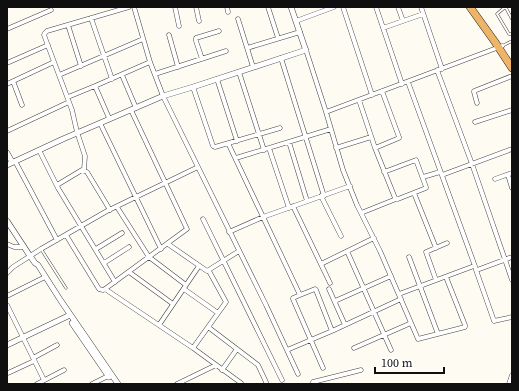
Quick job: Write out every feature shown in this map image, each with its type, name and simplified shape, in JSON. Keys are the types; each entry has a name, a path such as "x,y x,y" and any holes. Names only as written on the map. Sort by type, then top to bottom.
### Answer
{"highway":[{"path":"470,7 512,61"},
{"path":"476,7 501,47 512,68"}],"street":[{"path":"84,170 85,156 69,100 44,38 45,33 47,31 129,7"},
{"path":"134,7 150,62 163,96 266,305 298,374"},
{"path":"175,7 179,26"},
{"path":"196,7 199,20"},
{"path":"227,7 228,12"},
{"path":"268,7 278,38"},
{"path":"291,7 326,112 343,170 418,339 463,328 465,326 446,277"},
{"path":"296,21 334,7"},
{"path":"343,7 372,95"},
{"path":"376,7 402,84"},
{"path":"398,7 403,21"},
{"path":"421,7 442,69"},
{"path":"7,29 51,10"},
{"path":"383,28 423,14"},
{"path":"90,18 112,79"},
{"path":"238,19 253,67"},
{"path":"68,25 80,66"},
{"path":"202,59 196,38 219,31"},
{"path":"247,48 300,32"},
{"path":"169,35 178,67"},
{"path":"59,75 143,39"},
{"path":"7,63 48,45"},
{"path":"326,112 501,47"},
{"path":"11,163 109,118 163,96 217,80 306,50"},
{"path":"155,74 226,51"},
{"path":"281,58 306,136 322,196 341,236"},
{"path":"7,84 54,62"},
{"path":"7,131 95,86 150,62"},
{"path":"437,70 472,164 512,280"},
{"path":"239,72 264,150"},
{"path":"66,235 99,289 103,290 187,229 134,109 122,75"},
{"path":"477,103 474,91 512,76"},
{"path":"217,80 237,141"},
{"path":"13,81 22,105"},
{"path":"408,82 494,322 512,317"},
{"path":"95,86 109,118"},
{"path":"193,87 212,145 215,147 280,128"},
{"path":"375,148 399,138 382,91"},
{"path":"359,100 375,148 396,199"},
{"path":"475,122 512,110"},
{"path":"100,123 161,249"},
{"path":"236,158 331,129"},
{"path":"336,148 371,137"},
{"path":"289,142 307,201"},
{"path":"228,143 300,295"},
{"path":"269,148 291,207 330,283"},
{"path":"423,177 472,164 512,148"},
{"path":"39,150 57,185 115,282"},
{"path":"7,153 11,163 57,240"},
{"path":"362,213 426,188 416,160 384,172"},
{"path":"8,270 41,249 110,210 198,167"},
{"path":"57,185 84,170"},
{"path":"84,170 87,172 110,210"},
{"path":"495,179 510,174 512,188"},
{"path":"229,232 263,217 350,186"},
{"path":"414,193 436,248"},
{"path":"117,207 149,257 218,313"},
{"path":"203,219 282,380"},
{"path":"7,221 34,263 38,265 44,278 69,315 118,384"},
{"path":"96,249 122,233"},
{"path":"321,264 374,238"},
{"path":"436,280 426,252 448,243"},
{"path":"7,244 14,247 24,247"},
{"path":"168,244 207,271 239,251"},
{"path":"104,263 129,247"},
{"path":"346,251 391,350"},
{"path":"409,257 438,334"},
{"path":"399,294 436,280 512,257"},
{"path":"159,325 199,266"},
{"path":"193,348 226,303 226,300 209,270"},
{"path":"129,272 173,304"},
{"path":"335,301 391,276"},
{"path":"7,296 44,278"},
{"path":"329,288 345,325"},
{"path":"105,289 193,348 241,383"},
{"path":"324,368 293,298 315,289 332,331"},
{"path":"287,350 401,299"},
{"path":"7,305 44,380"},
{"path":"7,345 69,315"},
{"path":"69,315 79,334 114,384"},
{"path":"354,348 411,323"},
{"path":"208,327 260,367 266,382"},
{"path":"8,373 57,344"},
{"path":"222,370 237,349"},
{"path":"177,384 216,365"},
{"path":"37,384 64,370"},
{"path":"312,384 313,382 361,370"},
{"path":"509,384 512,375"},
{"path":"93,384 108,376"}],"lane":[{"path":"512,19 506,8 497,13 509,34 512,34"},
{"path":"501,47 512,41"},
{"path":"41,249 66,288"}]}
